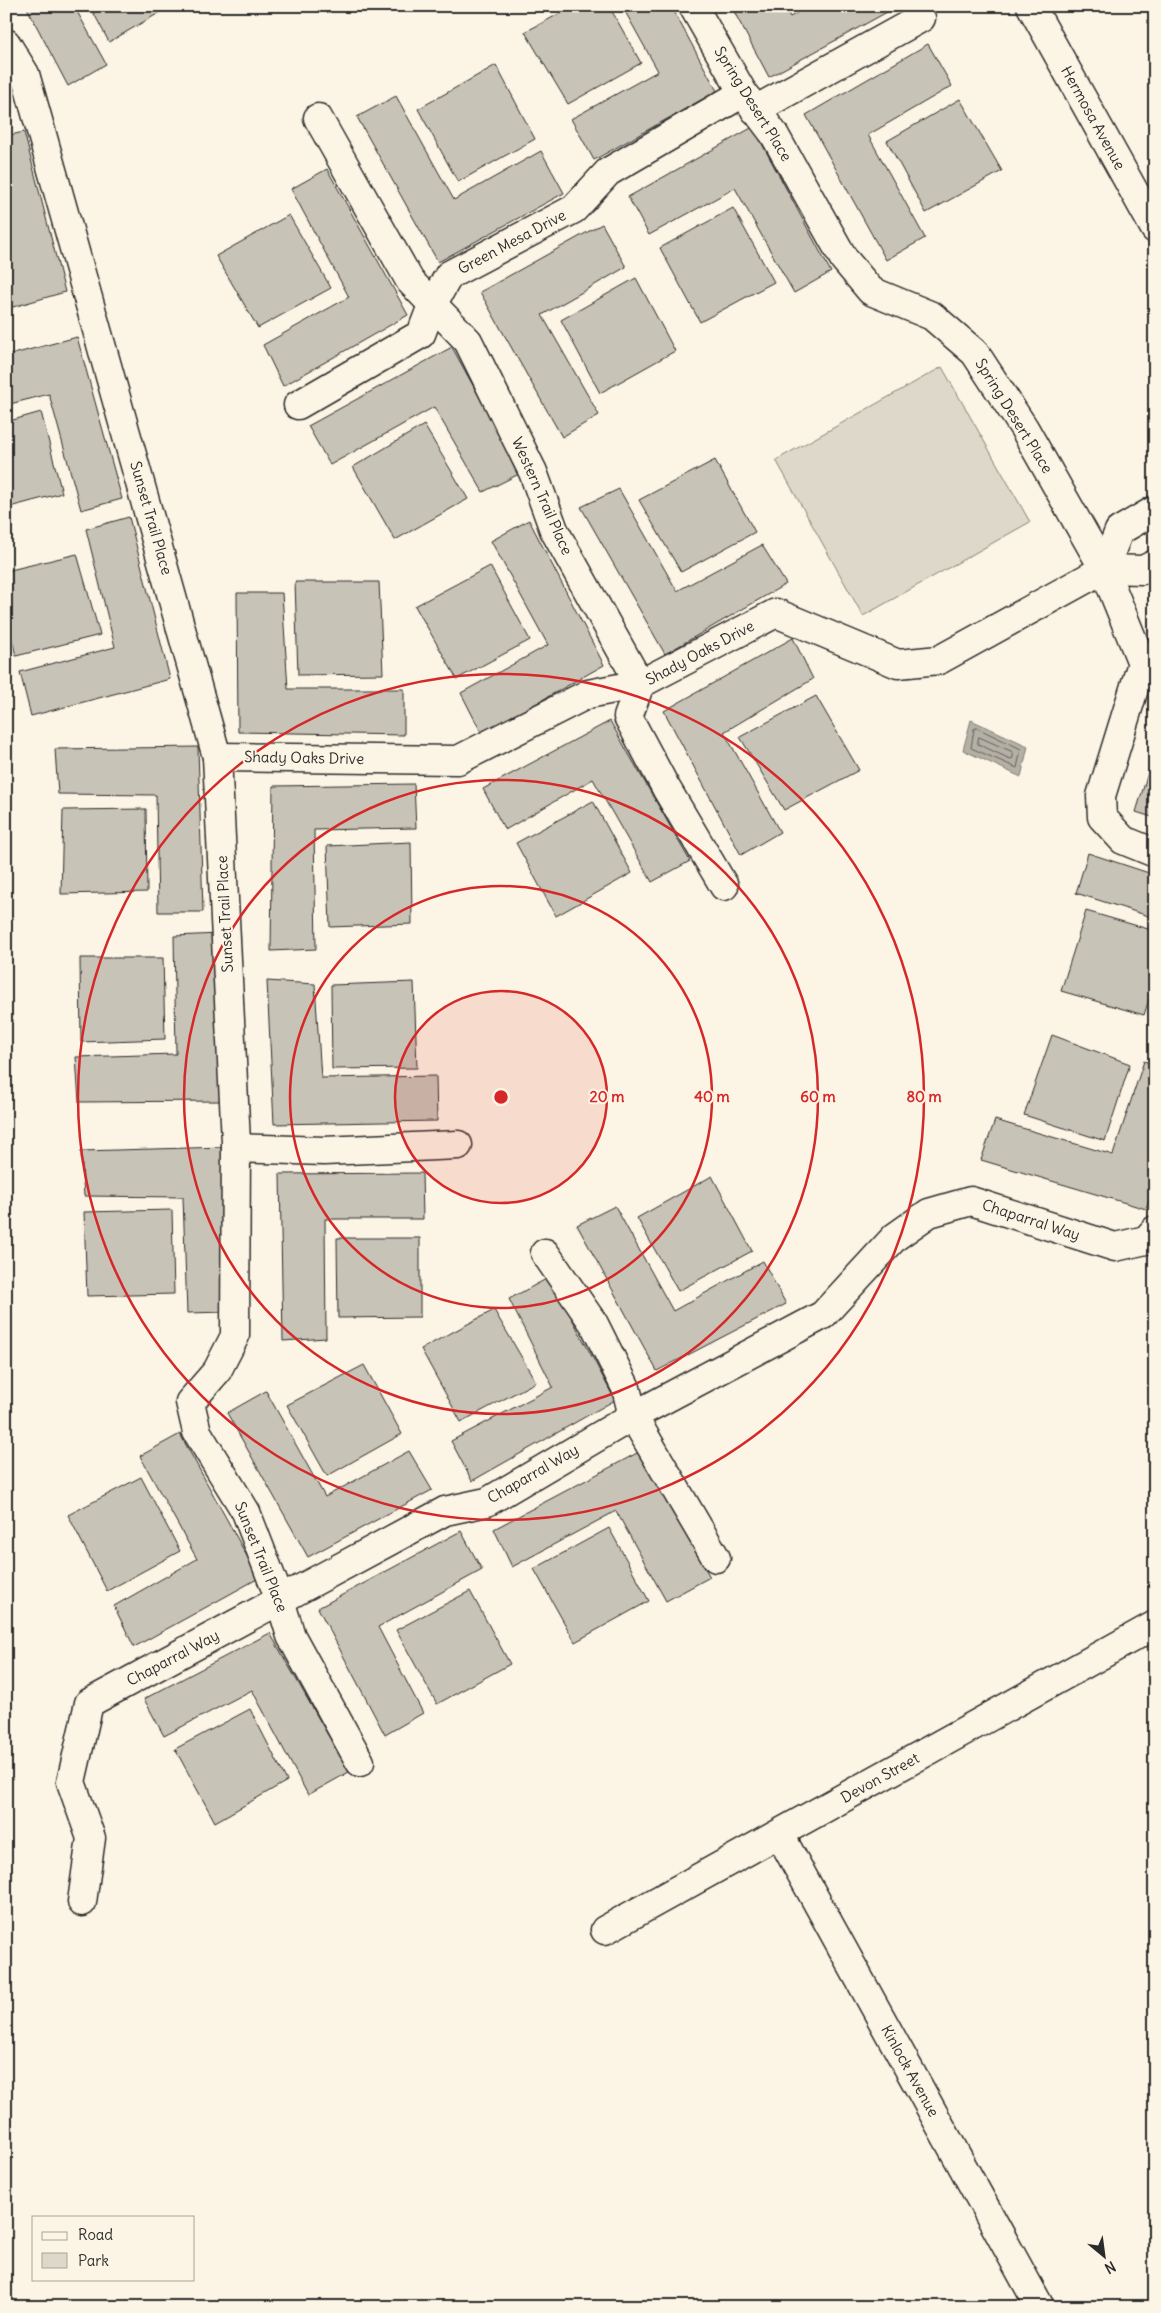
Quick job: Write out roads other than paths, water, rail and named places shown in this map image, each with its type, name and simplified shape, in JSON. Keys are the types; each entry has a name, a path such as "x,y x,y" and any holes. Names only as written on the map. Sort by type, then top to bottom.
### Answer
{"street":[{"name":"Spring Desert Place","path":"693,6 749,101 774,134 844,259 871,291 932,316 976,354 1024,428 1104,570 1142,663 1101,796 1102,817 1123,840 1155,853"},
{"name":"Hermosa Avenue","path":"1031,6 1155,229"},
{"name":"Green Mesa Drive","path":"298,405 421,334 433,303 449,276 574,210 608,172 921,18"},
{"name":"Sunset Trail Place","path":"6,43 25,74 217,757 236,1148 235,1336 217,1372 190,1402 197,1432 246,1512 280,1600 291,1636 360,1762"},
{"name":"Western Trail Place","path":"318,118 410,281 468,341 533,472 554,530 640,684"},
{"path":"1104,570 1119,531 1155,510"},
{"name":"Shady Oaks Drive","path":"217,757 458,760 588,694 640,684 776,612 898,664 939,660 1104,570 1142,570 1155,564"},
{"path":"640,684 628,717 666,788 724,886"},
{"path":"236,1148 324,1151 458,1145"},
{"name":"Chaparral Way","path":"82,1902 91,1838 71,1782 89,1703 446,1511 487,1502 633,1416 823,1315 895,1237 929,1213 971,1201 1115,1247 1150,1235"},
{"path":"545,1253 594,1324 626,1388 633,1416 716,1558"},
{"name":"Devon Street","path":"605,1930 1152,1632"},
{"name":"Kinlock Avenue","path":"780,1835 1040,2307"}],"water":[{"path":"971,720 1028,746 1021,777 963,750"}]}
